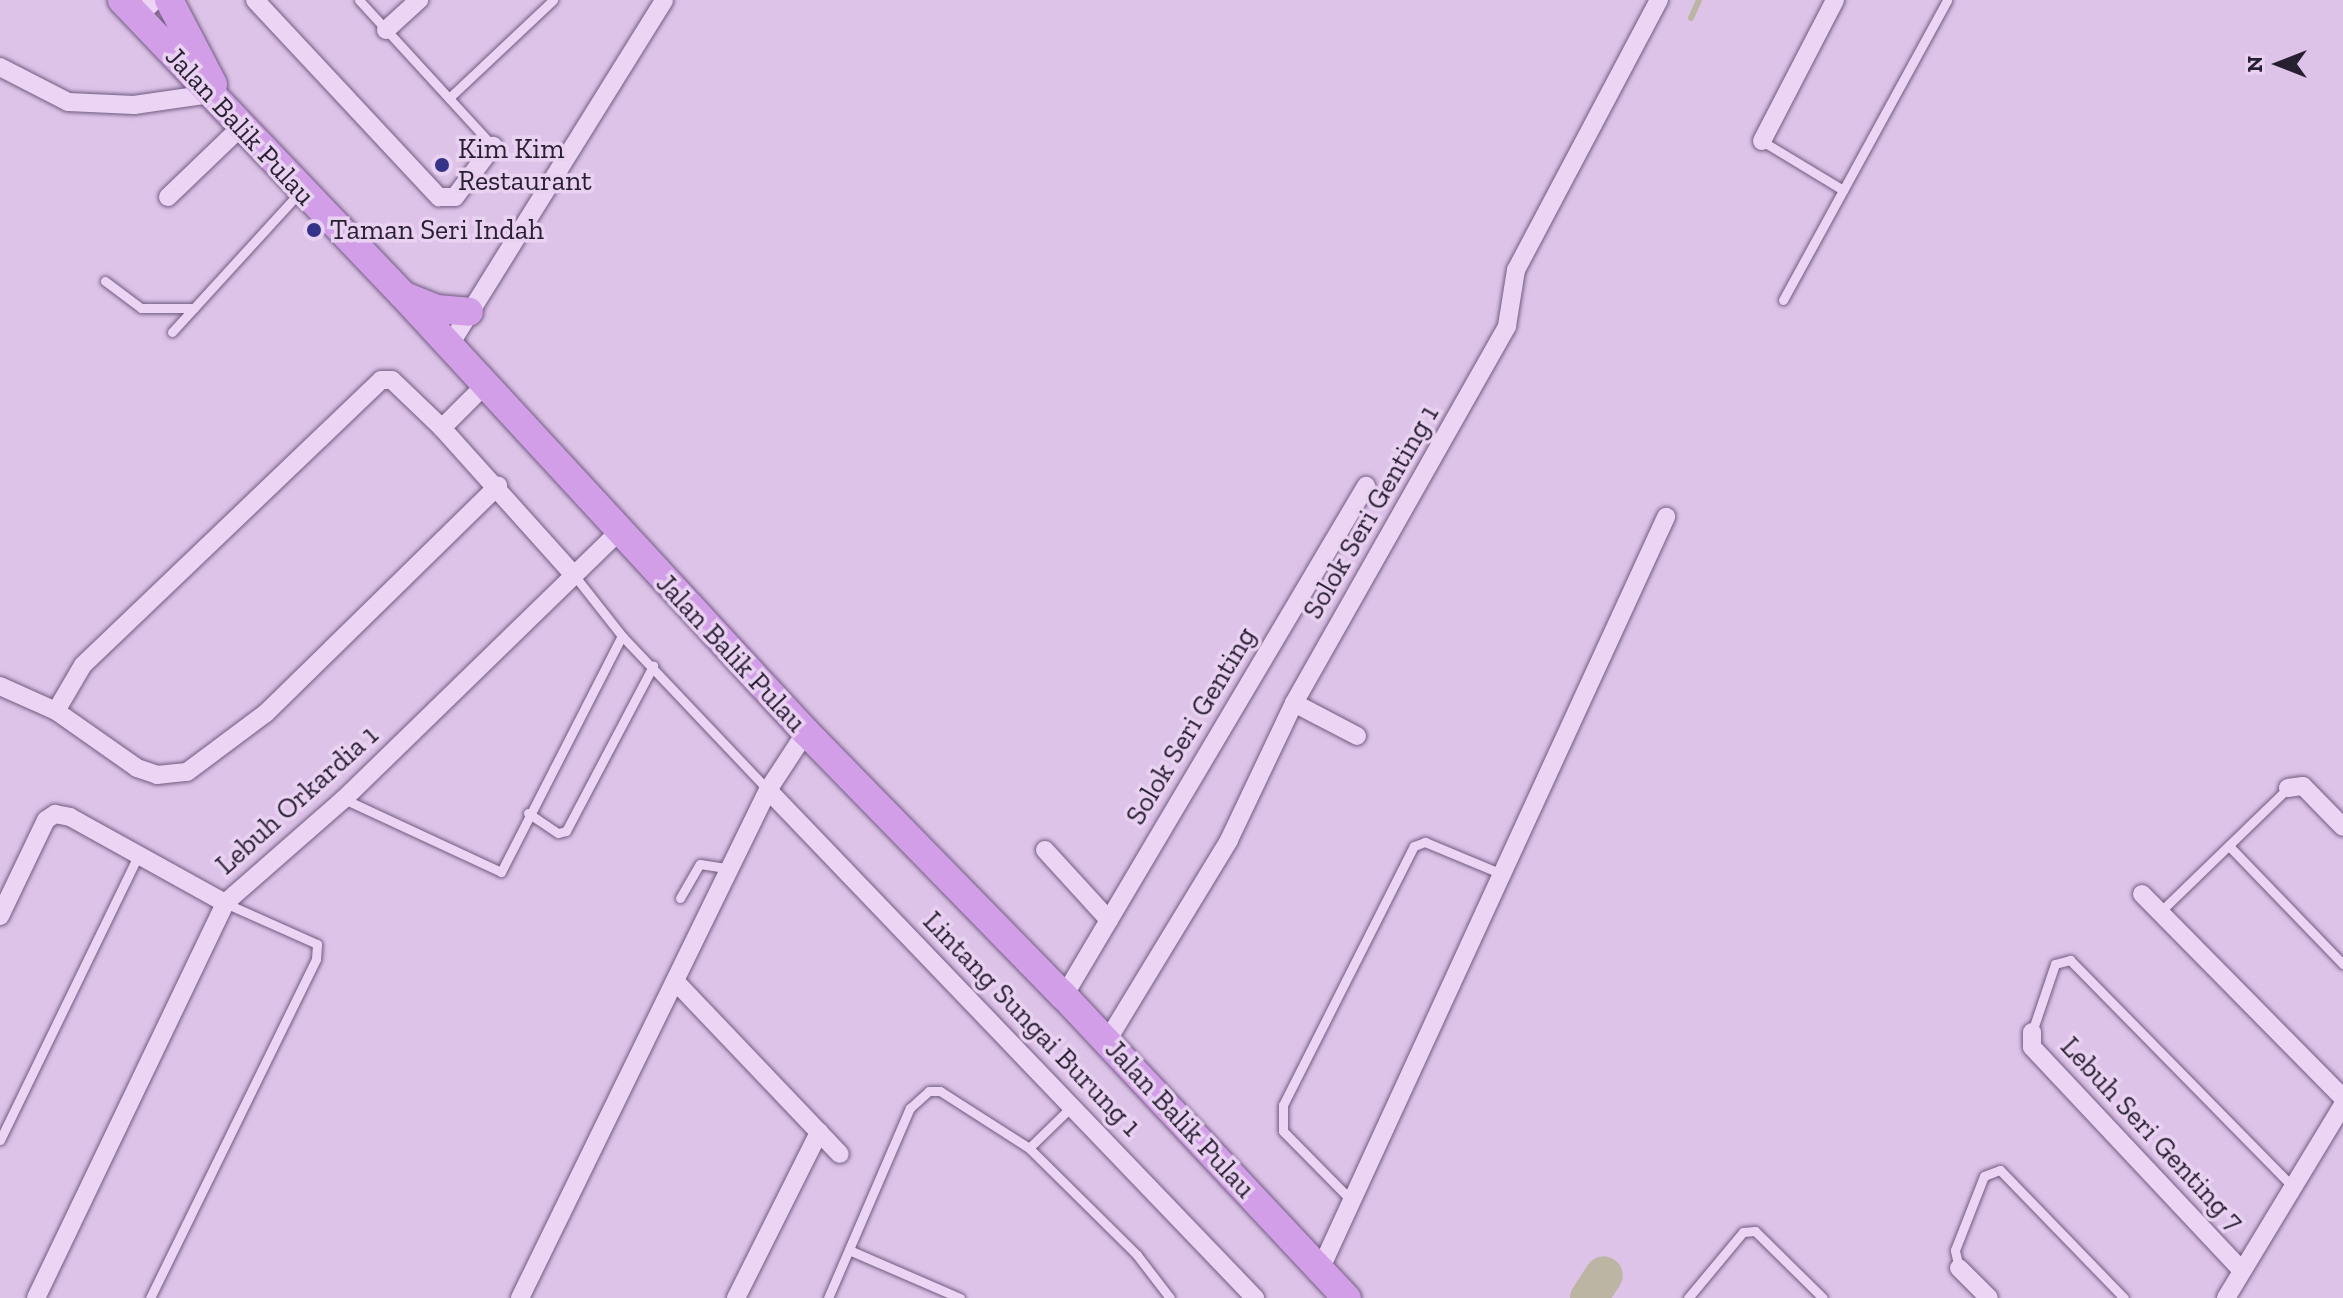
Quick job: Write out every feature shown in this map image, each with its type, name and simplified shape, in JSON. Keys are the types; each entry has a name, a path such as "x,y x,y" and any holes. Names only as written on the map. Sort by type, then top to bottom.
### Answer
{"main road":[{"path":"169,0 226,112"},
{"name":"Jalan Balik Pulau","path":"138,6 226,112 403,295 618,533 806,732 1107,1041 1347,1298"},
{"path":"403,295 437,309 469,312"}],"street":[{"path":"255,0 439,197 455,197 493,146"},
{"path":"386,30 419,0"},
{"path":"449,346 664,0"},
{"name":"Solok Seri Genting 1","path":"1107,1041 1229,840 1294,703 1507,326 1516,270 1659,0"},
{"path":"1762,141 1835,0"},
{"path":"0,67 68,102 226,112 168,197"},
{"path":"56,711 83,665 381,380 392,380 442,428 498,486 574,575"},
{"path":"442,428 485,385"},
{"path":"0,686 56,711 137,768 157,775 187,772 266,713 498,486"},
{"name":"Solok Seri Genting","path":"1064,996 1366,486"},
{"path":"1320,1270 1666,517"},
{"name":"Lebuh Orkardia 1","path":"36,1298 225,903 344,799 618,533"},
{"path":"1294,703 1357,736"},
{"path":"520,1298 677,983 768,790 806,732"},
{"path":"2288,788 2303,786 2343,827"},
{"name":"Lintang Sungai Burung 1","path":"768,790 1255,1298"},
{"path":"0,916 46,820 55,814 70,817 225,903"},
{"path":"1045,850 1109,920"},
{"path":"2142,894 2343,1098"},
{"path":"677,983 840,1154"},
{"name":"Lebuh Seri Genting 7","path":"2032,1032 2032,1047 2242,1271"},
{"path":"2226,1298 2343,1105"},
{"path":"736,1298 819,1132"},
{"path":"1959,1268 1989,1298"}],"lane":[{"path":"359,0 493,146"},
{"path":"449,98 553,0"},
{"path":"1783,300 1947,0"},
{"path":"1762,141 1843,190"},
{"path":"172,332 302,191"},
{"path":"105,281 141,308 194,308"},
{"path":"574,575 622,636 768,790"},
{"path":"344,799 501,872 528,813 622,636"},
{"path":"528,813 558,833 566,831 653,666"},
{"path":"2160,912 2288,788"},
{"path":"1352,1201 1283,1131 1283,1105 1414,846 1425,842 1502,874"},
{"path":"2230,847 2343,964"},
{"path":"0,1140 138,856"},
{"path":"680,898 700,864 732,869"},
{"path":"150,1298 316,959 317,944 225,903"},
{"path":"2032,1032 2055,964 2070,960 2293,1187"},
{"path":"828,1298 918,1096 940,1091 1029,1148 1137,1255 1170,1298"},
{"path":"1029,1148 1072,1106"},
{"path":"1959,1268 1955,1250 1984,1176 2000,1170 2124,1298"},
{"path":"1688,1298 1743,1232 1755,1231 1823,1298"},
{"path":"849,1250 960,1298"}],"waterway":[{"path":"1691,18 1699,0"},
{"path":"1589,1298 1604,1275"}],"place":[{"name":"Kim Kim Restaurant","path":"442,165"},
{"name":"Taman Seri Indah","path":"314,230"}]}
